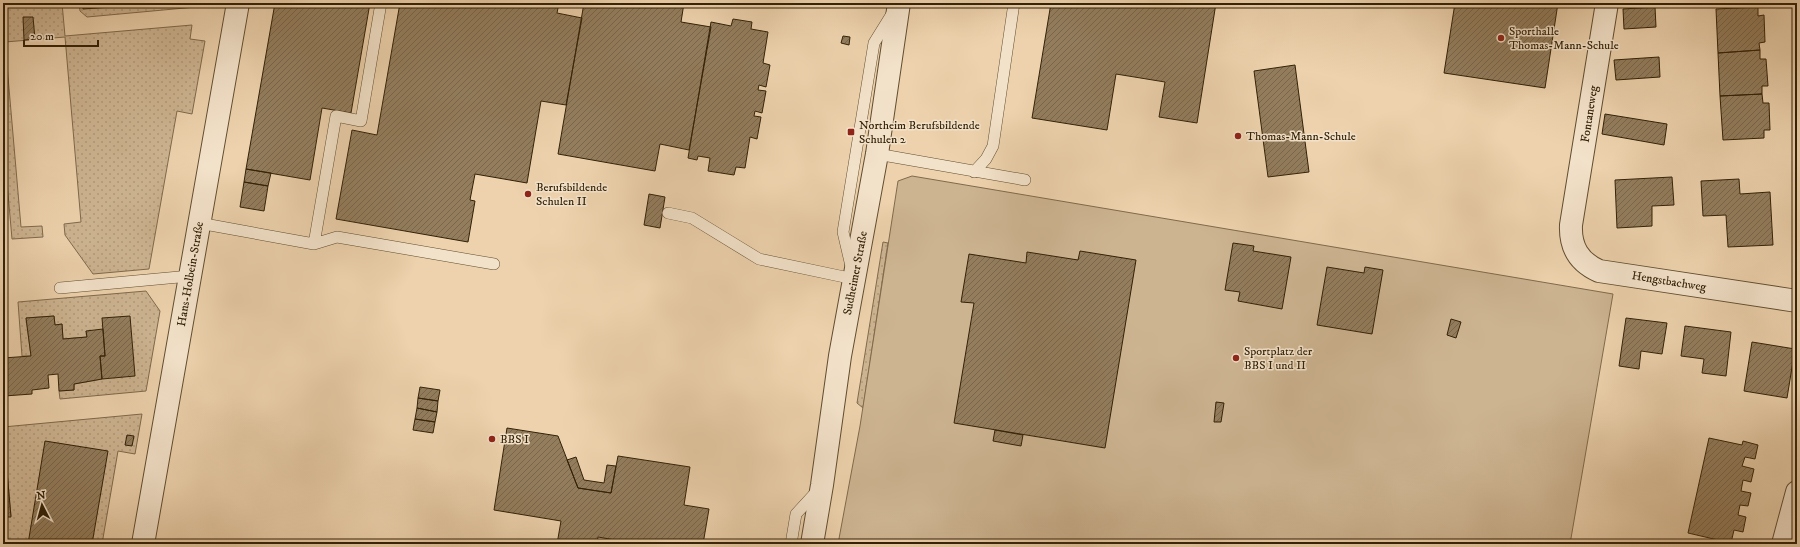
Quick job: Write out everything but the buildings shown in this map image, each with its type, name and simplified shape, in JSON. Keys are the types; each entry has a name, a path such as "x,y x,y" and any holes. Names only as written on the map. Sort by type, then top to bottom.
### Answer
{"street":[{"name":"Hans-Holbein-Straße","path":"142,544 238,3"},
{"name":"Sudheimer Straße","path":"812,544 822,485 839,362 877,154 899,3"},
{"name":"Fontaneweg","path":"1571,225 1606,3"},
{"name":"Hengstbachweg","path":"1571,225 1570,235 1576,252 1581,260 1599,271 1797,301"},
{"path":"1783,544 1797,492"}],"lane":[{"path":"314,244 336,116 361,121 381,3"},
{"path":"668,213 692,218 759,259 854,279 843,232 874,43 899,3"},
{"path":"974,172 986,159 993,146 1014,3"},
{"path":"877,154 1025,180"},
{"path":"199,223 314,244 337,237 494,264"},
{"path":"60,288 190,276"},
{"path":"791,544 796,514 822,485"}],"shaded area":[{"path":"3,3 62,3 65,36 192,25 190,39 205,41 192,114 177,111 149,269 93,274 65,235 64,224 81,222 65,37 5,42 21,227 42,226 43,237 12,239 3,137"},
{"path":"79,3 196,3 196,7 87,17 80,11"},
{"name":"Sportplatz der BBS I und II","path":"912,176 1613,294 1570,544 838,544 860,426 898,181"},
{"path":"883,242 888,243 863,408 857,403"},
{"path":"146,291 160,311 146,391 60,399 59,391 74,390 74,384 102,379 100,356 86,331 87,337 63,339 62,324 55,325 54,316 26,318 31,356 22,356 18,302"},
{"path":"142,414 135,454 118,451 102,544 3,544 3,517 11,516 3,427"}],"place":[{"name":"Sporthalle Thomas-Mann-Schule","path":"1501,38"},
{"name":"Northeim Berufsbildende Schulen 2","path":"851,132"},
{"name":"Thomas-Mann-Schule","path":"1238,136"},
{"name":"Berufsbildende Schulen II","path":"528,194"},
{"name":"Sportplatz der BBS I und II","path":"1236,358"},
{"name":"BBS I","path":"492,439"}]}
